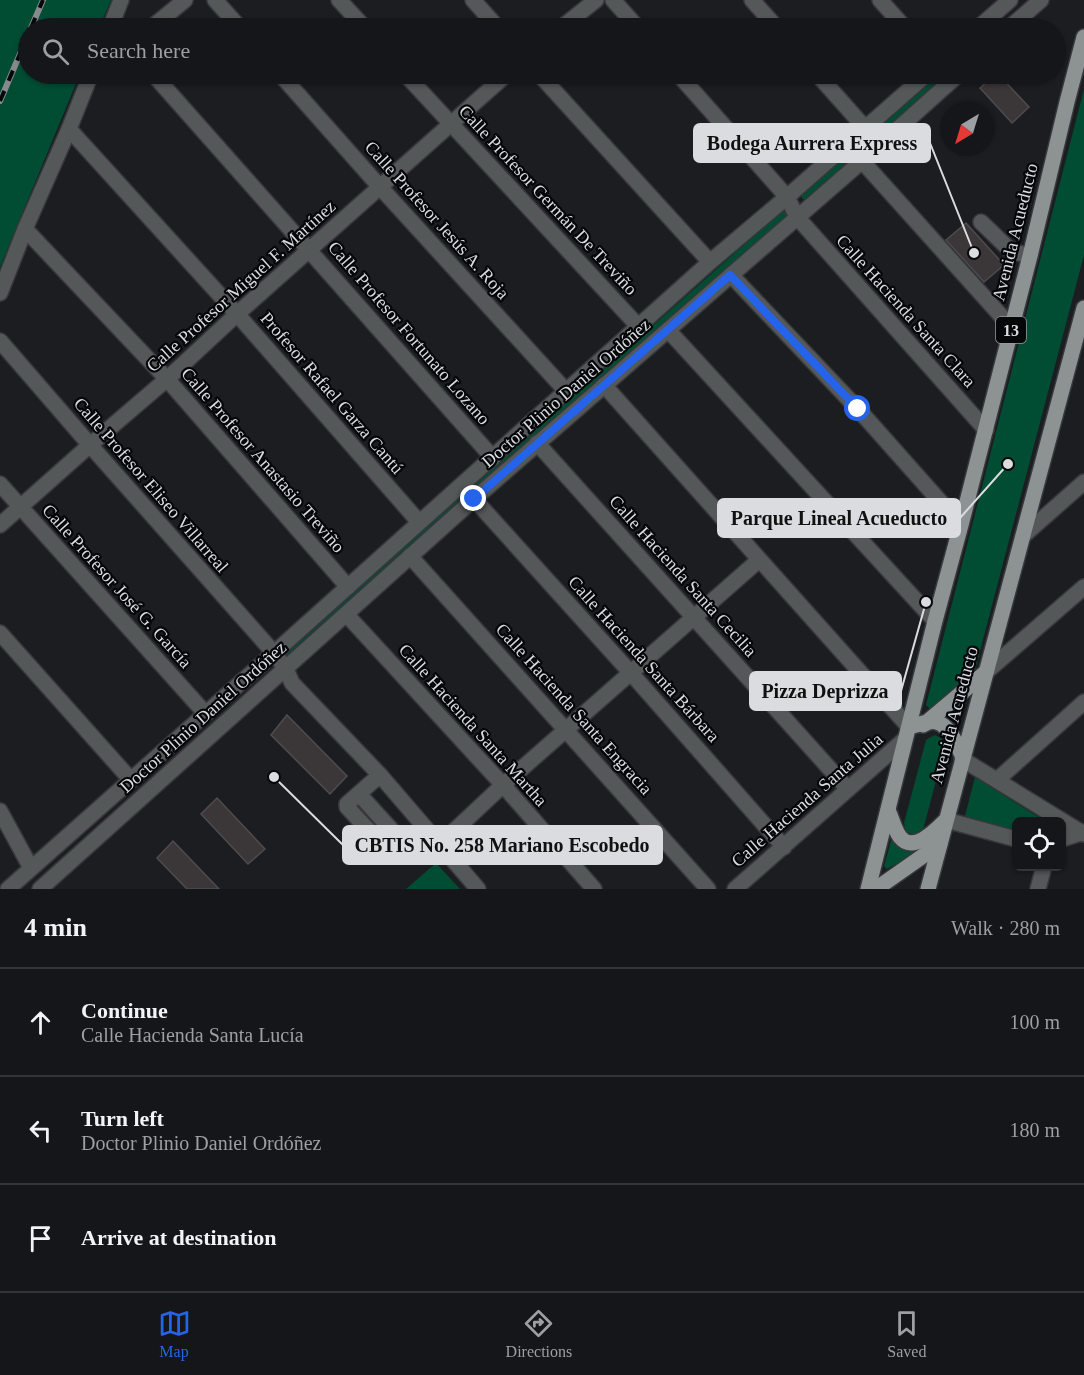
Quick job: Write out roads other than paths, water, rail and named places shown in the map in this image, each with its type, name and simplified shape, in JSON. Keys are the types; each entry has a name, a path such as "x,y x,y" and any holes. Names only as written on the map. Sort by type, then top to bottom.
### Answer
{"main road":[{"name":"Avenida Acueducto","path":"868,889 1084,37"},
{"name":"Avenida Acueducto","path":"928,889 1084,308"},
{"path":"907,733 927,722 986,672"},
{"path":"927,722 935,721 943,725 950,733 963,758"},
{"path":"888,810 899,835 908,842 920,841 927,837 946,820"},
{"path":"876,889 940,844"}],"street":[{"path":"114,18 122,0"},
{"path":"164,18 185,0"},
{"path":"215,0 231,18"},
{"path":"339,0 356,18"},
{"path":"473,0 489,18"},
{"path":"574,18 596,0"},
{"path":"613,0 629,18"},
{"path":"752,0 768,18"},
{"path":"880,0 896,18"},
{"path":"989,18 1009,0"},
{"path":"1020,18 1041,0"},
{"path":"0,292 86,84"},
{"name":"Calle Profesor Fortunato Lozano","path":"162,84 493,458"},
{"name":"Calle Profesor Jesús A. Roja","path":"289,84 566,391"},
{"name":"Calle Profesor Germán De Treviño","path":"414,84 639,327"},
{"name":"Calle Profesor Miguel F. Martínez","path":"0,525 167,379 309,249 496,84"},
{"path":"548,84 710,262"},
{"name":"Calle Hacienda Santa Clara","path":"687,84 787,197 797,217 986,430"},
{"path":"826,84 865,128"},
{"name":"Doctor Plinio Daniel Ordóñez","path":"8,889 710,262 916,84"},
{"name":"Doctor Plinio Daniel Ordóñez","path":"40,889 537,443 948,84"},
{"name":"Profesor Rafael Garza Cantú","path":"69,129 237,314 419,522"},
{"path":"862,161 1012,328"},
{"path":"981,222 1011,251 1030,256"},
{"name":"Calle Profesor Anastasio Treviño","path":"25,229 167,379 348,587"},
{"path":"730,275 858,409 961,525"},
{"path":"668,330 935,621"},
{"name":"Calle Profesor Eliseo Villarreal","path":"0,341 274,653 286,669 292,683 380,775 478,889"},
{"path":"604,386 759,560 907,733"},
{"name":"Calle Hacienda Santa Cecilia","path":"537,443 848,789"},
{"path":"1023,536 1084,482"},
{"name":"Calle Profesor José G. García","path":"0,484 205,713"},
{"name":"Calle Hacienda Santa Bárbara","path":"474,499 784,846"},
{"name":"Calle Hacienda Santa Engracia","path":"410,556 708,889"},
{"path":"439,845 502,785 759,560"},
{"path":"986,672 1084,586"},
{"name":"Calle Hacienda Santa Martha","path":"346,614 594,889"},
{"path":"0,633 131,780"},
{"path":"997,780 1084,702"},
{"name":"Calle Hacienda Santa Julia","path":"735,889 848,789 907,733"},
{"path":"963,758 1053,817"},
{"path":"358,794 380,775"},
{"path":"0,811 31,868"},
{"path":"946,820 1012,838"},
{"path":"1066,824 1084,833"},
{"path":"1066,838 1084,833"},
{"path":"1038,889 1043,871"}],"railway":[{"path":"35,18 43,0"},
{"path":"0,101 18,59"}],"place":[{"name":"Bodega Aurrera Express","path":"974,253"},
{"name":"Parque Lineal Acueducto","path":"1008,464"},
{"name":"Pizza Deprizza","path":"926,602"},
{"name":"CBTIS No. 258 Mariano Escobedo","path":"274,777"}]}
